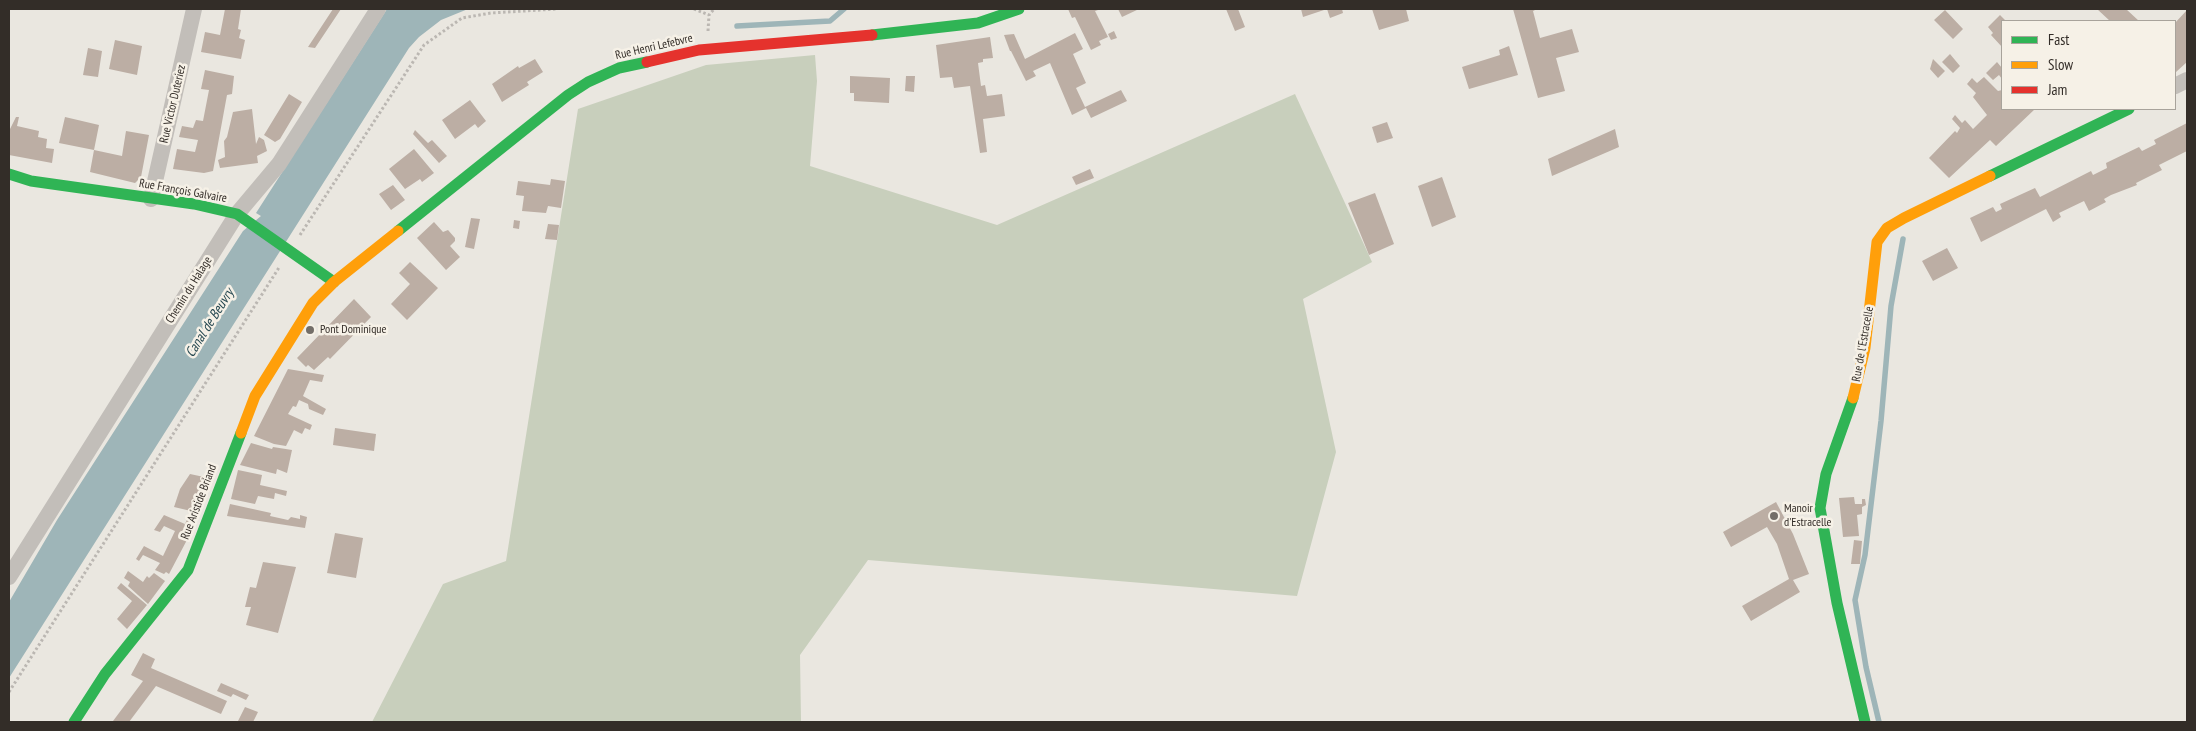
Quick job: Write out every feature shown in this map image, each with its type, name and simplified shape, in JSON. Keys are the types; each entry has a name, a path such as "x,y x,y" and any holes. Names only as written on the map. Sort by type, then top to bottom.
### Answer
{"street":[{"name":"Rue Victor Duteriez","path":"151,199 194,9"},
{"name":"Chemin du Halage","path":"9,577 378,9"},
{"name":"Rue Henri Lefebvre","path":"334,282 568,95 588,82 619,68 699,50 922,30 978,23 1019,9"},
{"name":"Rue de l'Estracelle","path":"1865,722 1837,603 1820,508 1826,474 1854,395 1865,348 1877,242 1887,228 1904,218 2127,110"},
{"name":"Rue François Galvaire","path":"9,174 31,181 194,204 242,218 277,240 334,282"},
{"name":"Rue Aristide Briand","path":"74,722 106,674 188,570 255,396 313,303 334,282"}],"path":[{"path":"9,692 290,250 424,45 462,18 491,13 557,9"},
{"path":"694,9 709,15"}],"green space":[{"path":"815,55 817,81 810,166 997,225 1295,94 1372,262 1303,299 1336,452 1297,596 868,560 800,655 801,722 372,722 443,584 506,561 578,109 706,65"}],"water":[{"name":"Canal de Beuvry","path":"387,9 468,9 441,20 419,37 409,48 9,678 9,602 57,520 243,231 261,216 256,213"}],"building":[{"path":"225,9 241,9 238,29 241,30 239,38 245,40 241,59 201,52 205,32 220,35"},
{"path":"333,9 341,9 315,48 308,47"},
{"path":"1068,9 1101,9 1095,11 1108,37 1099,41 1101,45 1091,50 1075,17 1072,18"},
{"path":"1118,9 1139,9 1122,17"},
{"path":"1226,9 1238,9 1245,27 1235,31"},
{"path":"1301,9 1327,9 1303,17"},
{"path":"1327,9 1342,9 1343,13 1330,18"},
{"path":"1372,9 1406,9 1409,21 1379,30"},
{"path":"1513,9 1537,9 1533,11 1540,38 1572,29 1579,52 1556,58 1565,91 1538,98"},
{"path":"2097,9 2126,9 2138,20 2109,20"},
{"path":"1945,10 1963,29 1953,39 1934,20"},
{"path":"2187,10 2187,62 2176,72 2176,22"},
{"path":"2000,15 2005,20 2001,20 2001,46 1991,35 1993,33 1988,27"},
{"path":"1114,31 1117,38 1111,40 1108,34"},
{"path":"1075,33 1083,49 1073,54 1086,83 1076,88 1085,107 1121,90 1127,101 1091,118 1086,108 1072,115 1050,63 1033,71 1036,76 1026,81 1004,35 1014,34 1025,59"},
{"path":"990,37 993,58 983,59 983,62 978,63 981,86 985,85 987,96 1002,94 1005,116 983,119 987,152 980,153 970,86 954,88 952,77 940,78 936,45"},
{"path":"115,40 142,46 137,75 109,69"},
{"path":"1509,46 1518,75 1469,89 1462,67 1500,55 1499,50"},
{"path":"88,48 102,51 98,77 83,75"},
{"path":"1950,54 1960,66 1953,73 1942,62"},
{"path":"535,59 543,72 527,82 529,85 502,102 492,84 518,66 519,68"},
{"path":"1933,59 1945,71 1938,78 1930,69"},
{"path":"1997,62 2001,67 2001,78 1999,75 1993,80 1986,73"},
{"path":"205,70 234,76 232,94 227,95 213,171 204,173 173,169 177,149 195,152 198,140 179,137 182,126 193,128 196,120 203,121 209,90 201,89"},
{"path":"850,76 890,78 889,103 854,101 854,93 850,93"},
{"path":"906,76 915,76 914,92 905,91"},
{"path":"1984,77 1998,91 2001,90 2001,110 2034,110 1996,146 1990,140 1949,178 1929,158 1955,131 1957,133 1960,128 1952,119 1955,115 1962,123 1965,120 1973,129 1987,115 1973,97 1976,93 1967,84 1972,78 1977,83"},
{"path":"289,94 302,102 280,139 275,142 264,135"},
{"path":"470,100 486,121 478,128 475,124 455,139 442,120"},
{"path":"252,109 256,144 259,137 264,140 267,151 257,156 258,163 220,168 218,160 225,157 224,141 227,137 233,112"},
{"path":"16,117 19,117 17,126 39,131 38,137 47,139 46,148 54,149 52,163 9,155 9,131"},
{"path":"65,117 99,125 94,150 59,143"},
{"path":"1387,122 1393,138 1377,143 1372,127"},
{"path":"2187,123 2187,151 2159,165 2162,170 2136,183 2137,185 2111,195 2104,199 2106,202 2089,211 2084,201 2059,213 2061,217 2053,222 2046,209 1981,242 1970,218 1993,207 1996,212 2002,209 2000,204 2035,188 2040,197 2091,171 2093,175 2107,168 2106,163 2139,147 2142,151 2156,144 2154,140"},
{"path":"1615,129 1619,147 1552,176 1548,159"},
{"path":"415,130 428,143 432,140 447,156 439,163 413,134"},
{"path":"126,131 149,135 141,177 135,183 90,172 94,150 122,156"},
{"path":"414,149 434,173 422,182 420,179 405,189 389,169"},
{"path":"1090,169 1094,178 1076,185 1072,177"},
{"path":"1442,177 1456,217 1432,227 1418,186"},
{"path":"551,179 565,181 561,208 548,206 546,213 522,211 524,196 516,195 518,181 550,185"},
{"path":"393,185 405,200 391,210 379,194"},
{"path":"1375,193 1394,244 1369,255 1348,203"},
{"path":"471,218 480,219 474,249 465,247"},
{"path":"514,220 520,221 519,229 513,228"},
{"path":"434,222 443,232 448,230 455,238 455,241 450,246 460,257 446,270 417,238"},
{"path":"548,224 559,225 557,240 545,239"},
{"path":"1947,248 1958,268 1933,281 1922,261"},
{"path":"410,262 438,288 407,320 391,304 410,284 399,273"},
{"path":"354,299 371,317 330,359 328,357 314,370 308,365 306,367 297,358"},
{"path":"288,369 324,375 322,382 310,380 303,396 326,409 323,415 309,409 308,404 299,400 296,407 293,406 288,414 312,425 310,430 305,428 302,434 294,430 286,446 274,444 254,436"},
{"path":"335,428 376,434 374,451 333,445"},
{"path":"251,443 272,449 273,447 292,450 287,473 277,469 276,474 240,465"},
{"path":"238,470 262,475 260,485 287,491 286,496 275,493 274,499 258,496 255,504 231,499"},
{"path":"190,474 204,477 210,484 188,538 169,574 166,572 164,574 155,570 160,563 143,555 139,561 136,559 144,546 163,556 175,531 164,526 160,532 154,530 164,515 185,524 191,511 174,507 180,489"},
{"path":"1854,497 1855,504 1862,504 1862,499 1865,499 1866,505 1862,507 1862,514 1857,515 1859,536 1843,537 1839,498"},
{"path":"1776,502 1793,534 1809,574 1793,580 1800,592 1751,621 1742,606 1789,579 1777,544 1767,527 1731,547 1723,532"},
{"path":"230,504 271,513 270,516 288,520 291,517 300,519 300,515 307,517 305,528 227,516"},
{"path":"335,533 363,538 356,578 327,573"},
{"path":"1854,540 1862,541 1860,564 1851,564"},
{"path":"263,562 296,567 278,633 246,625 251,607 245,607 250,587 256,588"},
{"path":"128,571 143,582 147,576 149,578 154,573 165,581 148,604 128,586 130,582 124,578"},
{"path":"121,583 147,605 127,629 117,619 132,601 117,588"},
{"path":"143,653 155,659 151,668 227,701 221,714 156,686 129,722 114,722 143,681 131,675"},
{"path":"221,683 249,695 246,700 233,694 231,697 217,691"},
{"path":"245,707 258,712 253,722 238,721"}],"waterway":[{"path":"737,26 830,21 844,9"},
{"path":"1879,722 1866,667 1855,600 1865,555 1881,421 1891,306 1903,239"}],"traffic: fast":[{"path":"872,35 978,23 1019,9"},
{"path":"398,231 568,95 588,82 619,68 647,62"},
{"path":"1990,176 2127,110"},
{"path":"9,174 31,181 194,204 237,214 334,282"},
{"path":"1853,398 1826,474 1820,508 1837,603 1865,722"},
{"path":"74,722 105,674 188,570 241,433"}],"traffic: slow":[{"path":"1853,398 1865,348 1877,242 1887,228 1904,218 1990,176"},
{"path":"241,433 255,396 313,303 334,282 398,231"}],"traffic: jam":[{"path":"647,62 699,50 872,35"}],"place":[{"name":"Pont Dominique","path":"310,330"},
{"name":"Manoir d'Estracelle","path":"1774,516"}]}
